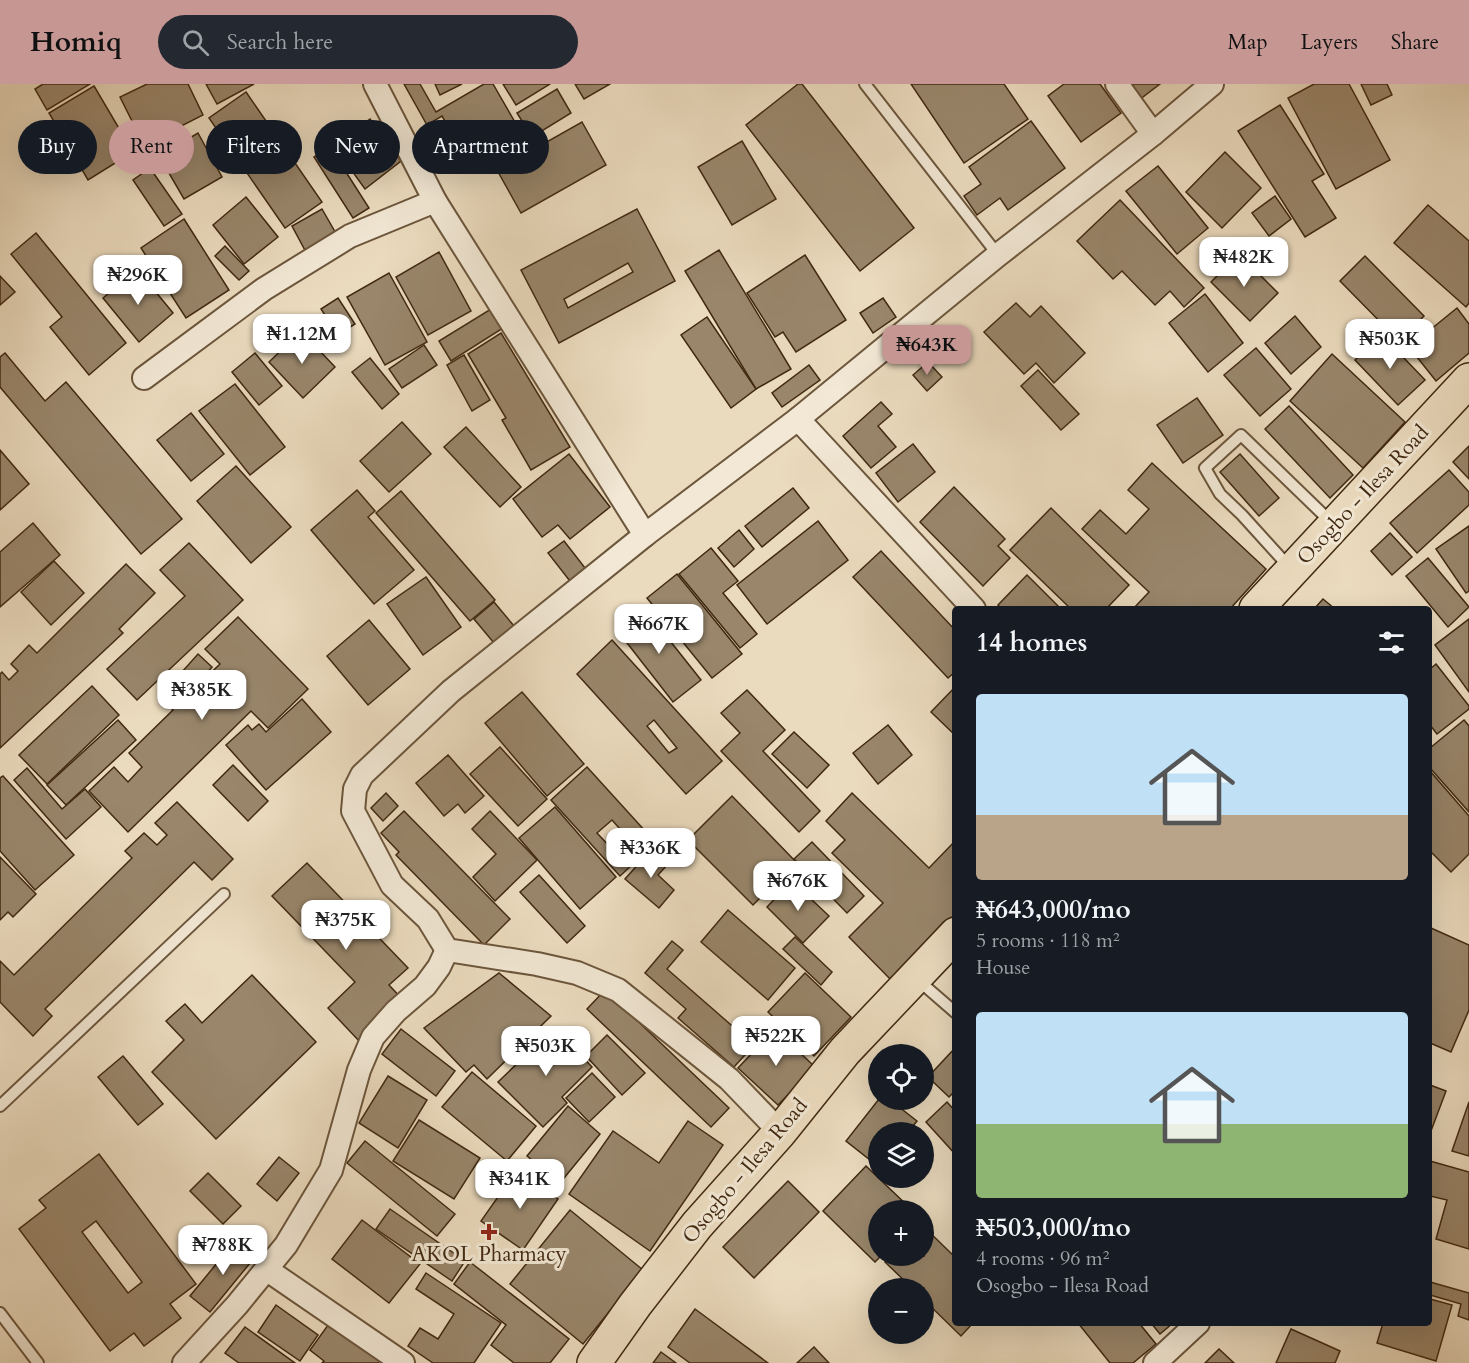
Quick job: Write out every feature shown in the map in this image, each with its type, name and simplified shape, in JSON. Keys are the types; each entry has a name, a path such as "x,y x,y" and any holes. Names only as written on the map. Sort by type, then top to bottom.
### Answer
{"main road":[{"name":"Osogbo - Ilesa Road","path":"1259,606 1469,380"},
{"name":"Osogbo - Ilesa Road","path":"594,1363 635,1305 697,1225 780,1132 844,1052 952,938"}],"street":[{"path":"375,84 435,201 645,535"},
{"path":"1117,84 1152,134"},
{"path":"780,1132 729,1079 618,990 567,971 447,950 428,919 392,885 353,811 355,789 362,775 451,691 645,535 798,419 1212,84"},
{"path":"144,378 264,289 350,236 435,201"},
{"path":"798,419 971,606"},
{"path":"184,1363 237,1305 286,1245 331,1170 359,1070 373,1037 396,1011 425,986 440,967 447,950"},
{"path":"266,1269 403,1363"},
{"path":"1155,1363 1195,1326"}],"lane":[{"path":"865,84 998,255"},
{"path":"1292,571 1220,494 1205,468 1241,435 1334,525"},
{"path":"0,1106 224,894"},
{"path":"916,978 952,1010"},
{"path":"0,1313 38,1363"}],"building":[{"path":"43,84 90,84 47,110 35,89"},
{"path":"147,84 188,84 203,115 193,120 132,120 120,97"},
{"path":"206,84 254,84 217,104"},
{"path":"404,84 420,84 436,112 484,84 493,84 514,120 444,120 442,116 435,120 424,120"},
{"path":"435,84 462,84 440,95"},
{"path":"503,84 550,84 516,105"},
{"path":"575,84 610,84 584,99"},
{"path":"798,84 802,84 914,228 860,271 746,125"},
{"path":"911,84 1004,84 1028,119 964,163"},
{"path":"1064,84 1100,84 1121,113 1081,142 1048,96"},
{"path":"1128,84 1160,84 1139,100"},
{"path":"1314,84 1349,84 1390,160 1336,189 1288,98"},
{"path":"1361,84 1387,84 1392,95 1371,105"},
{"path":"94,86 114,120 109,120 109,167 88,180 85,174 97,174 97,120 53,120 49,113"},
{"path":"557,89 571,113 549,127 549,120 521,120 517,113"},
{"path":"246,92 265,120 210,120 209,118"},
{"path":"1280,105 1324,174 1312,181 1336,218 1305,237 1238,131"},
{"path":"1031,121 1065,168 1008,210 1000,198 977,215 964,196 981,184 969,167"},
{"path":"582,122 606,165 521,213 499,174 549,174 549,141"},
{"path":"198,133 206,148 206,174 220,174 222,177 184,199 169,174 194,174 194,135"},
{"path":"742,141 776,199 732,225 698,167"},
{"path":"1225,152 1261,188 1222,228 1186,192"},
{"path":"1158,166 1208,228 1177,254 1126,191"},
{"path":"302,173 322,202 285,228 248,174"},
{"path":"142,174 154,174 182,214 164,226 133,180"},
{"path":"325,174 347,174 369,208 353,218"},
{"path":"354,174 384,174 365,189"},
{"path":"1275,196 1291,219 1269,236 1252,213"},
{"path":"246,197 278,237 244,264 213,225"},
{"path":"1120,200 1204,288 1184,307 1170,291 1155,305 1122,271 1113,279 1077,241"},
{"path":"1428,205 1469,241 1469,303 1466,307 1394,243"},
{"path":"322,209 338,237 307,254 292,226"},
{"path":"637,209 675,281 559,343 521,270","holes":["628,263 633,272 568,308 564,299"]},
{"path":"184,219 229,290 186,318 141,248"},
{"path":"36,233 126,343 89,375 50,327 62,317 11,254"},
{"path":"225,246 249,271 239,280 215,256"},
{"path":"719,250 791,369 756,389 685,271"},
{"path":"439,252 471,311 428,335 396,277"},
{"path":"1239,254 1278,293 1250,321 1211,282"},
{"path":"805,255 846,320 796,352 783,332 775,337 747,293"},
{"path":"1365,256 1424,316 1399,341 1340,281"},
{"path":"137,269 173,313 139,342 103,298"},
{"path":"389,273 427,342 385,365 347,297"},
{"path":"0,276 15,292 0,305"},
{"path":"1205,294 1243,343 1208,372 1169,323"},
{"path":"338,298 355,324 338,335 321,309"},
{"path":"883,298 896,317 873,333 860,313"},
{"path":"1016,303 1030,317 1041,306 1085,353 1054,383 1036,363 1024,374 984,332"},
{"path":"1457,308 1469,324 1469,353 1436,381 1409,347"},
{"path":"491,309 503,328 451,361 439,341"},
{"path":"1295,316 1321,347 1291,374 1265,343"},
{"path":"707,317 756,389 731,408 681,335"},
{"path":"301,331 335,367 303,398 269,362"},
{"path":"501,333 570,447 531,470 502,420 506,418 468,354"},
{"path":"1382,335 1425,380 1398,405 1355,360"},
{"path":"424,345 437,365 402,388 389,369"},
{"path":"1256,348 1291,389 1260,416 1224,375"},
{"path":"5,353 45,401 66,382 182,519 141,554 0,387 0,357"},
{"path":"255,353 282,386 259,405 232,372"},
{"path":"1332,354 1405,422 1363,468 1290,401"},
{"path":"464,355 490,400 472,411 447,365"},
{"path":"370,358 399,394 382,409 352,372"},
{"path":"928,362 942,377 927,391 913,375"},
{"path":"809,365 820,380 782,407 772,393"},
{"path":"1038,370 1079,414 1061,430 1021,386"},
{"path":"235,384 285,447 250,475 199,411"},
{"path":"1197,398 1223,435 1183,463 1157,425"},
{"path":"881,402 892,414 878,426 896,447 871,468 843,436"},
{"path":"1289,406 1353,475 1330,498 1265,429"},
{"path":"191,413 224,454 191,481 157,440"},
{"path":"402,422 431,454 389,492 360,461"},
{"path":"466,427 521,487 500,507 444,447"},
{"path":"913,444 935,472 898,502 876,473"},
{"path":"1469,446 1469,479 1453,462"},
{"path":"0,450 29,484 0,510"},
{"path":"569,454 610,507 570,539 558,525 542,537 513,499"},
{"path":"1240,454 1279,498 1259,516 1220,472"},
{"path":"1152,463 1266,569 1233,606 1136,606 1149,592 1082,529 1100,510 1126,534 1149,509 1128,490"},
{"path":"236,466 291,527 251,563 197,501"},
{"path":"1449,470 1469,492 1469,505 1417,553 1390,523"},
{"path":"954,487 1005,539 998,546 1010,558 983,586 920,522"},
{"path":"793,488 809,508 762,547 745,526"},
{"path":"357,490 375,511 368,517 414,570 374,604 311,530"},
{"path":"401,491 495,600 470,621 376,513"},
{"path":"1051,508 1129,585 1109,606 1068,606 1010,550"},
{"path":"818,521 848,560 767,624 737,585"},
{"path":"33,523 60,555 0,607 0,552"},
{"path":"1469,526 1469,591 1466,593 1436,549"},
{"path":"739,530 754,549 734,567 718,548"},
{"path":"1390,533 1412,557 1392,575 1371,551"},
{"path":"564,541 589,573 573,585 548,553"},
{"path":"189,543 243,600 137,700 107,669 185,596 160,570"},
{"path":"711,548 738,581 723,593 757,634 740,648 679,574"},
{"path":"881,551 952,627 952,674 948,678 853,577"},
{"path":"1428,558 1469,607 1448,627 1406,576"},
{"path":"54,561 84,593 51,625 21,592"},
{"path":"126,564 155,593 119,629 123,633 0,748 0,674 2,672 9,680 18,671 11,664 29,645 37,653"},
{"path":"677,574 742,654 712,678 647,598"},
{"path":"1027,575 1058,606 999,606"},
{"path":"426,577 461,627 423,655 387,604"},
{"path":"1323,599 1331,606 1317,606"},
{"path":"494,602 514,626 494,643 474,619"},
{"path":"644,608 701,680 673,702 617,630"},
{"path":"238,617 308,689 268,728 251,711 128,832 89,791 114,767 128,782 142,767 129,753 173,710 159,696 182,673 195,688 220,664 205,649"},
{"path":"1469,619 1469,692 1435,645"},
{"path":"369,620 410,669 368,705 327,656"},
{"path":"612,640 722,761 686,794 577,674","holes":["654,720 677,748 669,753 647,726"]},
{"path":"198,654 212,667 196,685 182,672"},
{"path":"1436,664 1469,706 1469,709 1437,734 1432,728 1432,667"},
{"path":"92,686 119,715 47,784 19,755"},
{"path":"747,690 785,730 763,751 820,811 799,832 721,751 740,733 721,713"},
{"path":"952,690 952,732 931,712"},
{"path":"522,692 584,764 547,796 485,723"},
{"path":"302,699 331,732 266,790 226,745 248,725 252,730 259,724 266,732"},
{"path":"118,720 136,740 66,805 47,785"},
{"path":"1464,720 1469,726 1469,812 1432,770 1432,746"},
{"path":"888,725 912,755 878,784 853,753"},
{"path":"794,732 829,765 807,788 772,754"},
{"path":"500,747 547,799 518,826 470,774"},
{"path":"448,755 484,796 465,813 458,804 444,816 416,783"},
{"path":"233,765 268,801 248,821 213,785"},
{"path":"587,767 656,843 620,876 551,800","holes":["612,820 627,837 613,850 597,833"]},
{"path":"27,768 62,809 85,789 101,807 66,839 14,780"},
{"path":"1432,773 1469,816 1469,854 1451,872 1432,853"},
{"path":"3,776 74,855 35,890 0,851 0,778"},
{"path":"386,793 398,806 383,821 371,808"},
{"path":"852,793 929,868 952,844 952,917 891,980 849,937 883,903 832,853 845,840 826,821"},
{"path":"732,796 796,862 753,905 688,840"},
{"path":"177,802 233,859 212,880 194,862 45,1009 52,1016 33,1036 0,1002 0,961 14,975 132,858 125,851 144,833 157,845 167,835 155,823"},
{"path":"555,807 616,877 580,909 519,838"},
{"path":"404,811 510,919 484,945 396,855 399,852 381,833"},
{"path":"490,811 537,860 495,901 473,877 496,854 472,829"},
{"path":"812,842 864,896 847,913 794,859"},
{"path":"651,850 668,864 658,875 674,890 659,908 625,879"},
{"path":"0,857 36,894 13,917 8,912 0,920"},
{"path":"307,863 408,968 389,985 403,1000 360,1042 328,1008 355,982 272,896"},
{"path":"539,875 585,926 567,943 520,892"},
{"path":"792,881 829,916 803,943 767,907"},
{"path":"728,910 795,968 768,1000 701,942"},
{"path":"1432,928 1469,945 1469,1010 1451,1052 1432,1044"},
{"path":"795,937 832,972 821,985 783,949"},
{"path":"672,941 683,950 667,969 754,1045 734,1067 678,1018 686,1009 645,973"},
{"path":"499,973 551,1016 487,1079 474,1065 466,1072 424,1028"},
{"path":"805,973 851,1017 814,1056 768,1012"},
{"path":"252,975 316,1042 216,1139 152,1072 184,1040 166,1021 185,1004 202,1023"},
{"path":"605,990 729,1108 711,1127 587,1009"},
{"path":"554,1028 592,1067 562,1097 567,1103 543,1127 498,1082"},
{"path":"401,1029 455,1071 436,1096 382,1054"},
{"path":"775,1029 815,1067 778,1105 738,1068"},
{"path":"607,1035 645,1073 622,1095 586,1056"},
{"path":"952,1051 952,1094 949,1097 934,1083 934,1071"},
{"path":"123,1056 163,1104 138,1125 98,1077"},
{"path":"472,1072 536,1126 507,1161 442,1107"},
{"path":"592,1073 615,1097 589,1122 566,1098"},
{"path":"388,1076 427,1100 398,1148 359,1123"},
{"path":"1432,1086 1446,1091 1432,1128"},
{"path":"947,1102 952,1108 952,1151 934,1131 934,1122 926,1122"},
{"path":"1469,1102 1469,1156 1452,1151"},
{"path":"568,1106 600,1134 560,1183 527,1156"},
{"path":"870,1110 903,1110 917,1121 868,1122 868,1158 846,1141"},
{"path":"419,1120 480,1158 454,1199 393,1161"},
{"path":"688,1121 723,1145 650,1251 569,1194 613,1131 659,1163"},
{"path":"365,1141 455,1214 437,1236 347,1163"},
{"path":"99,1154 196,1284 170,1304 181,1318 144,1346 134,1333 110,1351 19,1229 46,1208 39,1200","holes":["96,1221 142,1282 128,1293 82,1232"]},
{"path":"279,1157 299,1173 277,1201 257,1184"},
{"path":"1432,1162 1469,1172 1469,1249 1436,1239 1447,1200 1432,1196"},
{"path":"866,1166 868,1168 868,1188 889,1188 902,1200 868,1200 868,1255 823,1211"},
{"path":"517,1170 558,1199 523,1250 481,1221"},
{"path":"208,1173 241,1206 223,1224 190,1191"},
{"path":"788,1181 819,1212 754,1278 723,1247"},
{"path":"390,1209 465,1261 452,1281 376,1229"},
{"path":"570,1210 643,1270 583,1344 510,1284"},
{"path":"362,1220 420,1264 389,1303 332,1259"},
{"path":"934,1237 952,1254 952,1326 970,1326 961,1336 934,1310 934,1278 902,1278 889,1266 934,1266"},
{"path":"236,1240 255,1257 210,1312 190,1296"},
{"path":"470,1262 569,1339 550,1363 514,1363 491,1345 506,1325 454,1284"},
{"path":"426,1273 501,1323 474,1363 433,1363 408,1346 420,1328 438,1339 454,1314 416,1289"},
{"path":"1432,1283 1469,1293 1469,1320 1458,1316 1461,1304 1432,1296"},
{"path":"1432,1300 1452,1305 1436,1361 1377,1343 1382,1326 1432,1326"},
{"path":"276,1305 318,1335 300,1361 258,1332"},
{"path":"695,1309 768,1363 690,1363 668,1347"},
{"path":"331,1321 382,1358 378,1363 322,1363 324,1361 310,1350"},
{"path":"1080,1326 1141,1326 1156,1344 1133,1363 1110,1363"},
{"path":"1153,1326 1169,1326 1160,1334"},
{"path":"245,1327 295,1363 239,1363 225,1353"},
{"path":"1291,1329 1340,1351 1335,1363 1276,1363"},
{"path":"814,1347 829,1363 797,1363"},
{"path":"1219,1349 1234,1363 1205,1363"},
{"path":"661,1352 676,1363 653,1363"}],"place":[{"name":"AKOL Pharmacy","path":"489,1232"}]}
